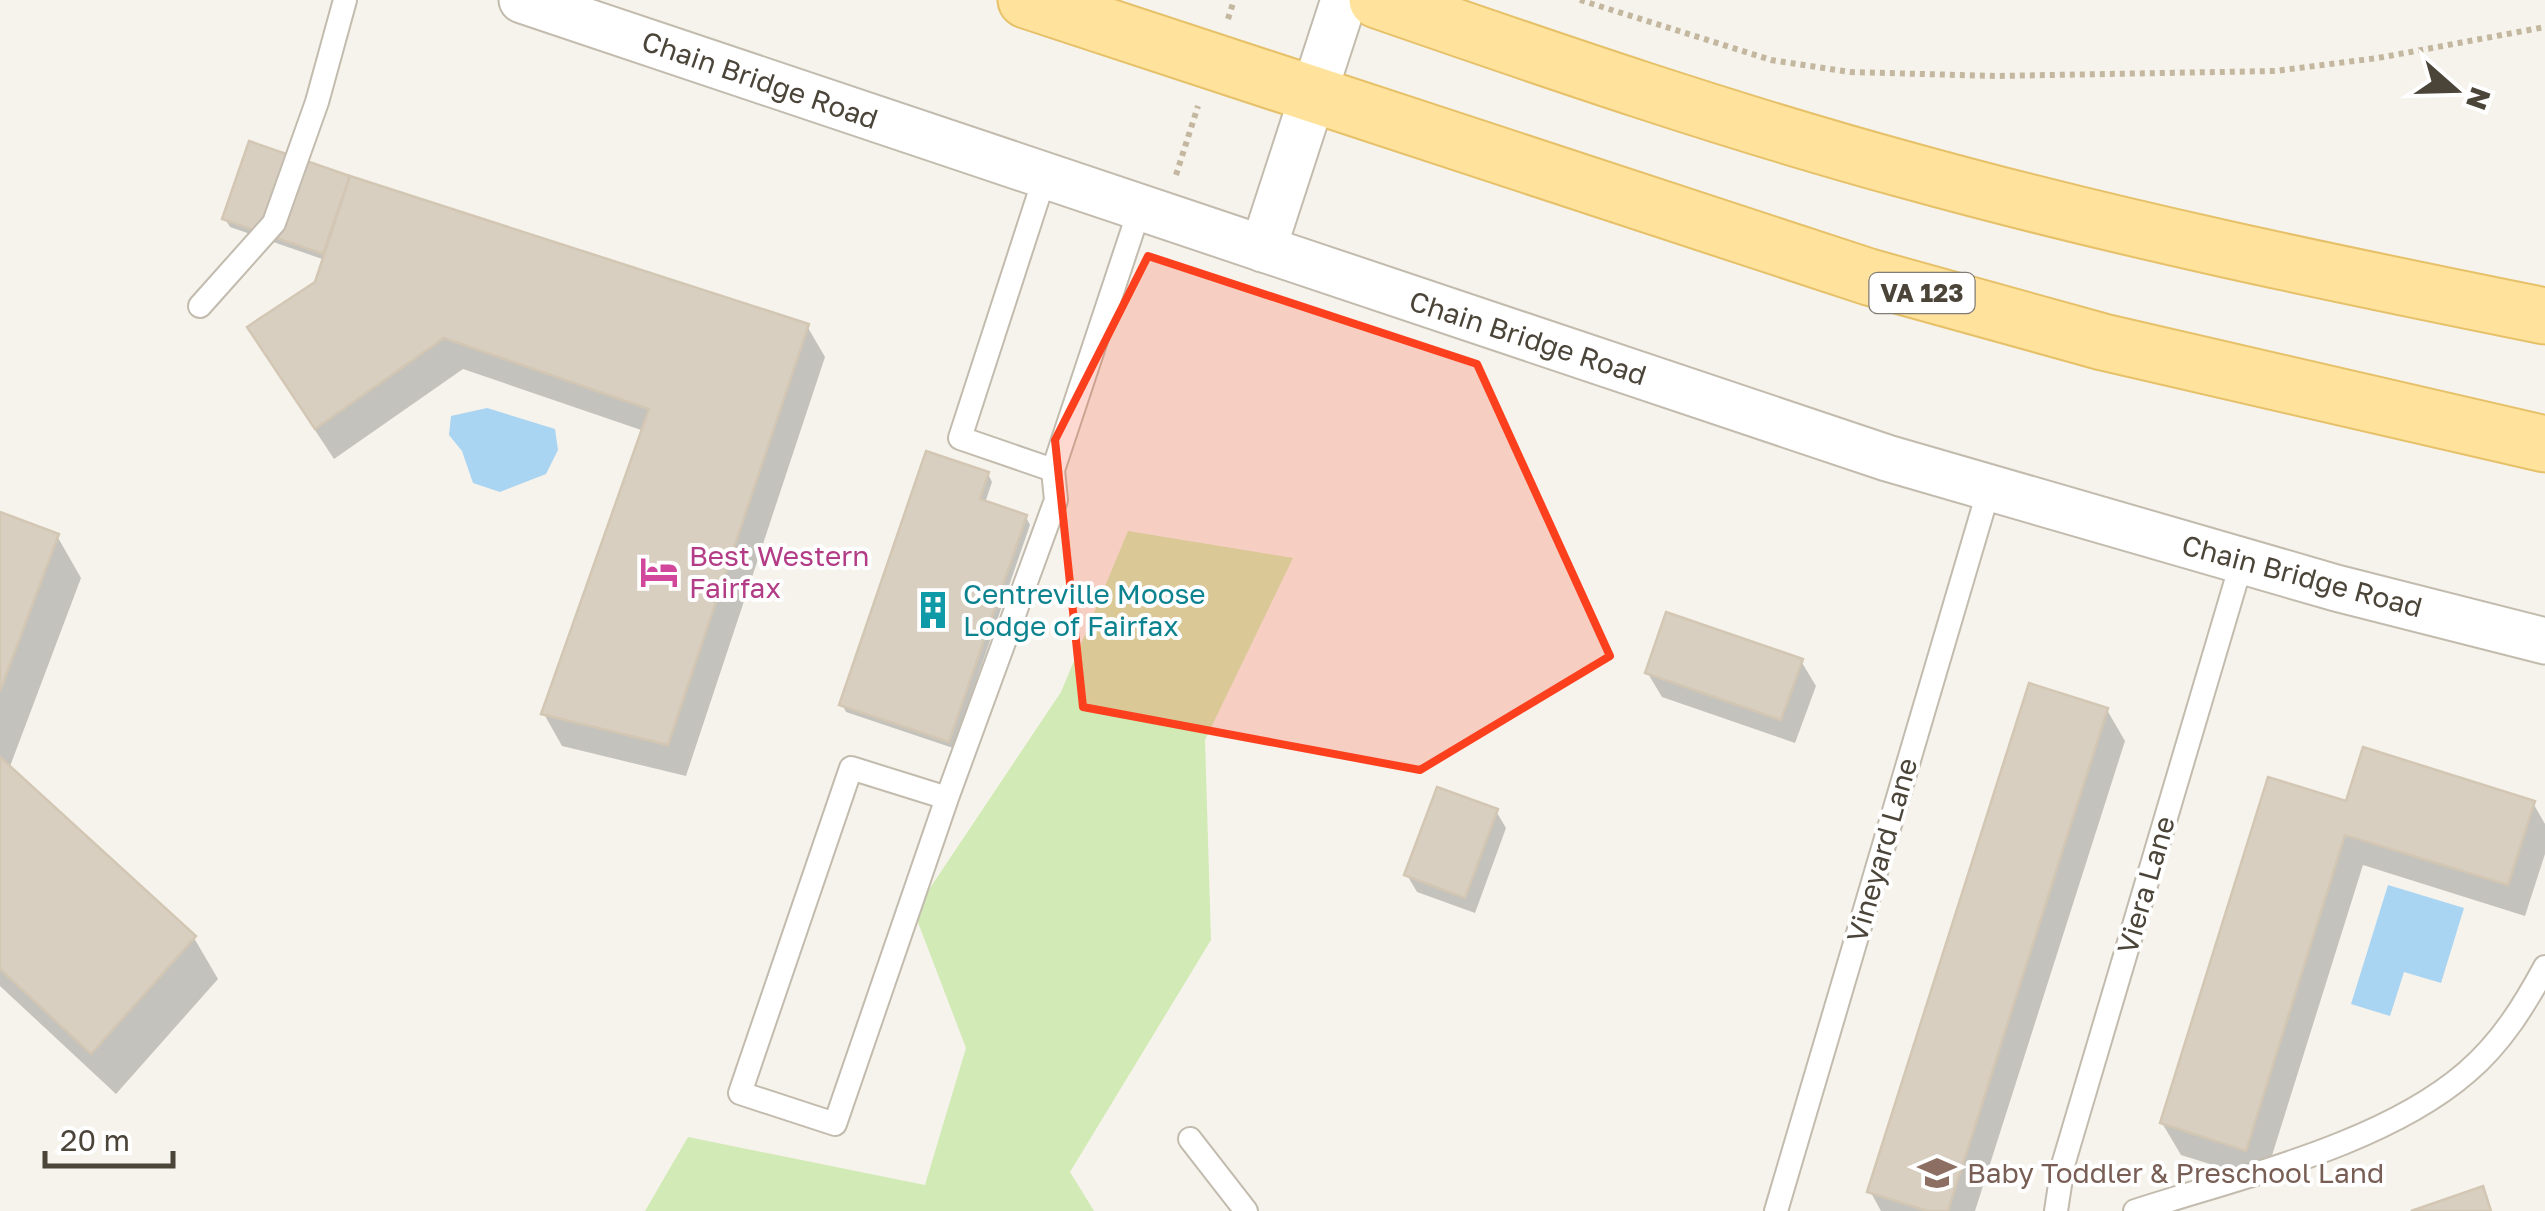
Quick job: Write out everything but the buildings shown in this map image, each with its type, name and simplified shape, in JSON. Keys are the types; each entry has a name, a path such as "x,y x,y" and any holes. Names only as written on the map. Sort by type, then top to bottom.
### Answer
{"main road":[{"name":"VA 123","path":"1026,0 1737,236 1944,299 2180,360 2545,444"},
{"path":"1376,0 1647,92 1912,172 2132,228 2545,316"}],"street":[{"name":"Chain Bridge Road","path":"522,0 1044,176 1157,194 1263,250 1988,489 2545,642"},
{"path":"1263,250 1344,0"}],"lane":[{"path":"200,306 274,223 317,102 345,0"},
{"path":"1044,176 960,438 1052,470"},
{"path":"947,798 851,768 740,1093 835,1124 947,798 1056,500 1052,470 1157,194"},
{"name":"Vineyard Lane","path":"1776,1211 1988,489"},
{"name":"Viera Lane","path":"2056,1211 2063,1165 2242,561"},
{"path":"2134,1211 2318,1152 2402,1115 2467,1072 2520,1013 2545,968"},
{"path":"1190,1139 1246,1211"}],"path":[{"path":"1580,0 1771,60 1850,72 1995,76 2274,71 2378,58 2545,27"},
{"path":"1157,194 1200,99"}],"highlighted area":[{"path":"1148,256 1477,364 1610,656 1420,770 1083,707 1055,440"}],"green space":[{"path":"1128,531 1293,558 1205,740 1211,940 1070,1172 1094,1211 645,1211 688,1137 925,1185 966,1048 914,912 1061,692"}],"water":[{"path":"487,408 555,429 558,450 546,474 500,492 473,483 462,451 449,435 451,416"},
{"path":"2388,885 2464,908 2441,983 2404,972 2390,1016 2351,1004"}],"place":[{"name":"Best Western Fairfax","path":"659,572"},
{"name":"Centreville Moose Lodge of Fairfax","path":"933,610"},
{"name":"Baby Toddler & Preschool Land","path":"1937,1173"}]}
